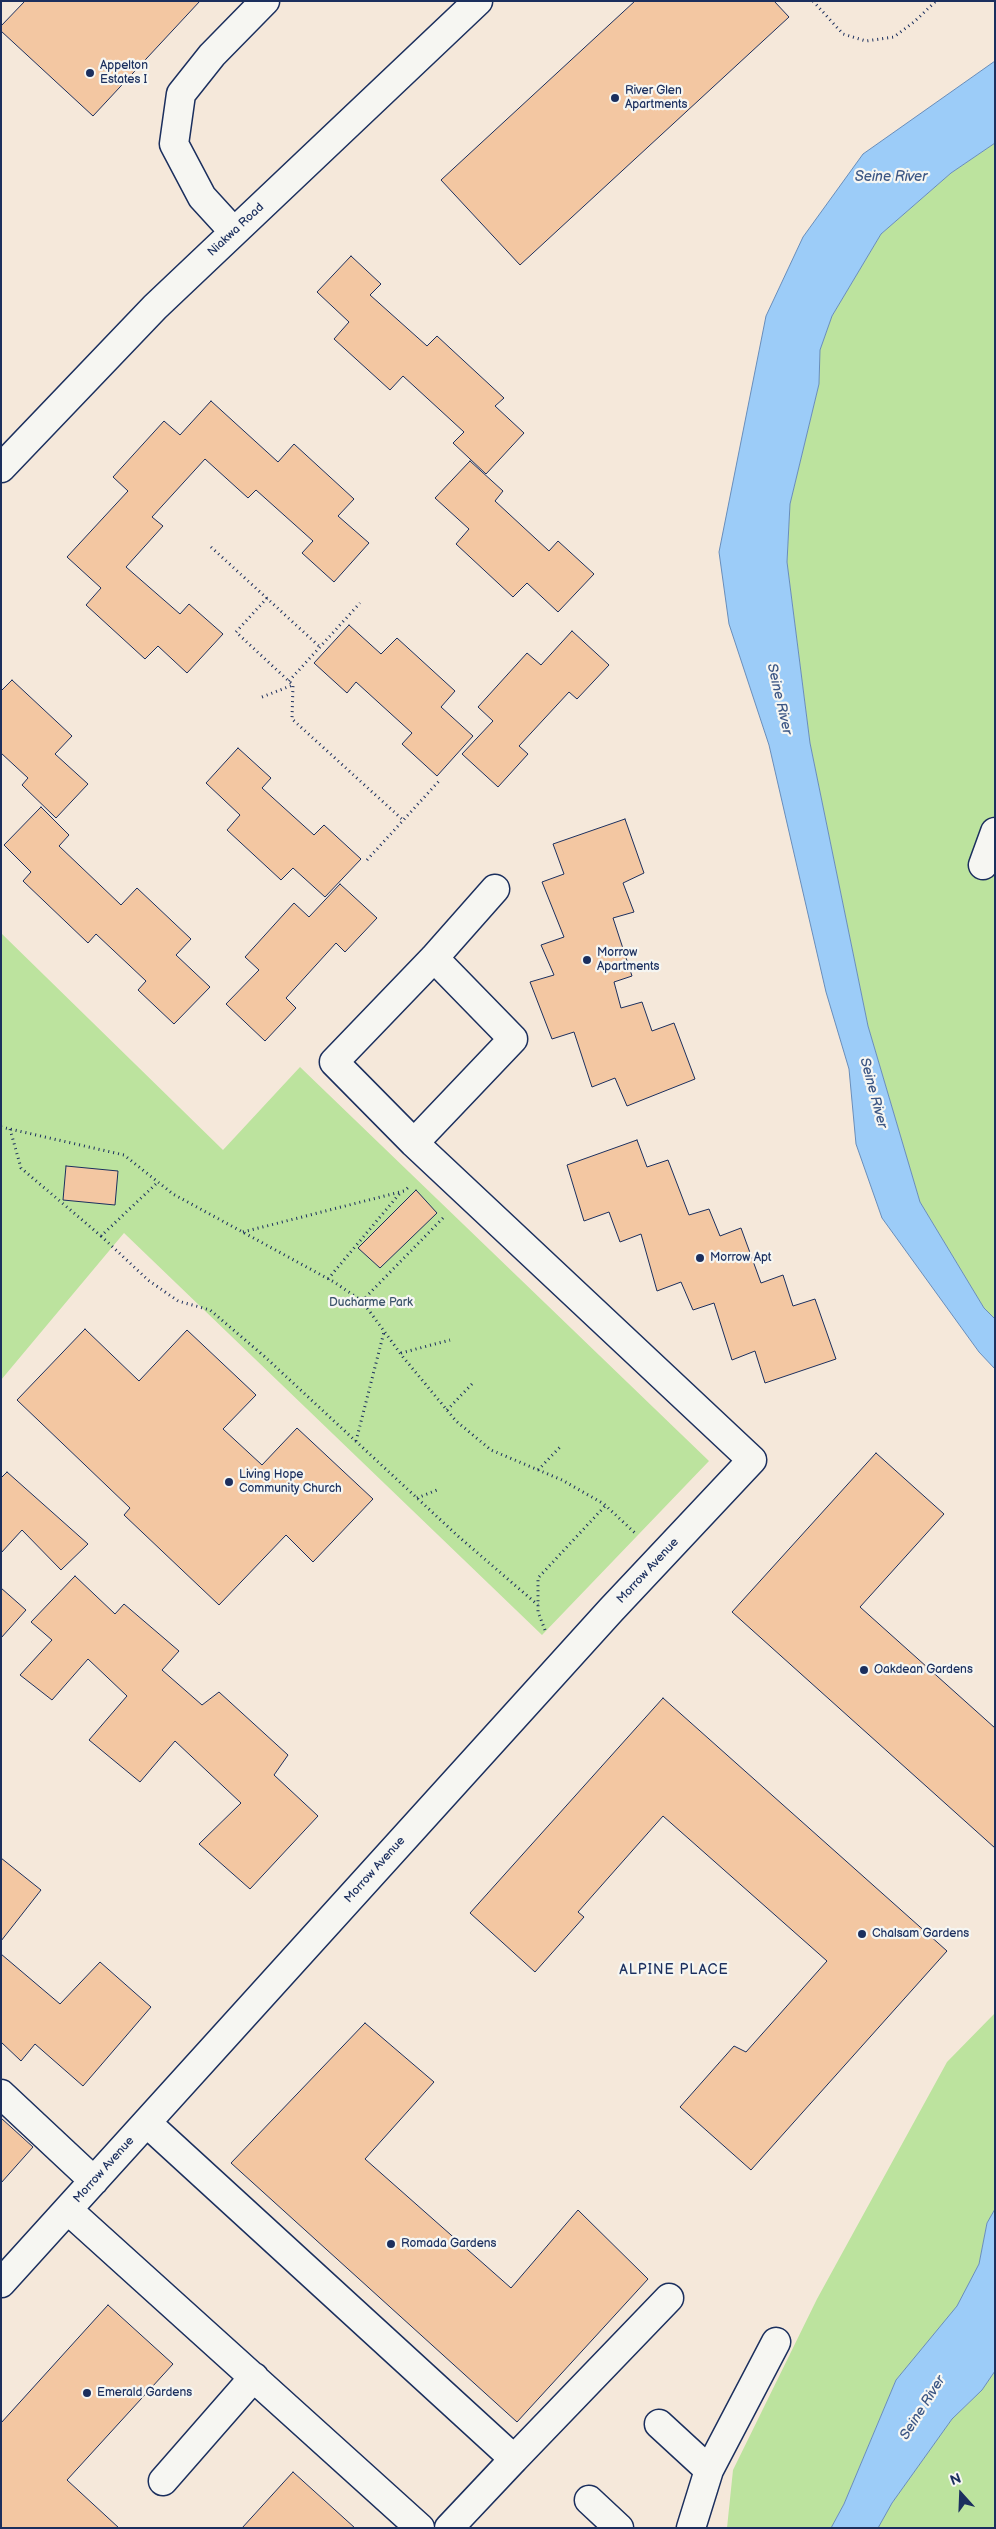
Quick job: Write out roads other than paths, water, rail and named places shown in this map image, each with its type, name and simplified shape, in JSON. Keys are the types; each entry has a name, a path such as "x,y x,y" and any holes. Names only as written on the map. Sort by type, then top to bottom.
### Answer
{"street":[{"path":"234,232 202,197 174,144 181,94 212,55 265,1"},
{"name":"Niakwa Road","path":"1,468 155,307 478,1"},
{"path":"983,865 995,832"},
{"path":"434,958 513,1040 414,1144 334,1062 434,958 495,889"},
{"name":"Morrow Avenue","path":"1,2283 617,1604 752,1460 414,1144"},
{"path":"1,2094 94,2181"},
{"path":"147,2123 514,2459"},
{"path":"68,2210 420,2528"},
{"path":"449,2528 669,2298"},
{"path":"691,2528 709,2470 776,2342"},
{"path":"163,2481 254,2377"},
{"path":"659,2424 709,2470"},
{"path":"589,2500 619,2528"}],"water":[{"name":"Seine River","path":"995,61 995,143 951,173 881,234 832,316 820,350 819,384 790,504 787,562 810,743 868,1026 920,1202 984,1308 995,1319 995,1369 979,1352 882,1218 856,1144 849,1069 826,992 769,745 729,624 719,552 766,316 803,237 863,154"},
{"name":"Seine River","path":"995,2209 995,2371 982,2390 952,2419 892,2503 878,2528 831,2528 844,2504 896,2380 957,2306 979,2264 987,2223"}],"place":[{"name":"Appelton Estates I","path":"90,73"},
{"name":"River Glen Apartments","path":"615,98"},
{"name":"Morrow Apartments","path":"587,960"},
{"name":"Morrow Apt","path":"700,1258"},
{"name":"Living Hope Community Church","path":"229,1482"},
{"name":"Oakdean Gardens","path":"864,1670"},
{"name":"Chalsam Gardens","path":"862,1934"},
{"name":"Romada Gardens","path":"391,2244"},
{"name":"Emerald Gardens","path":"87,2393"}],"district":[{"name":"ALPINE PLACE","path":"674,1970"}],"park label":[{"name":"Ducharme Park","path":"371,1303"}]}
